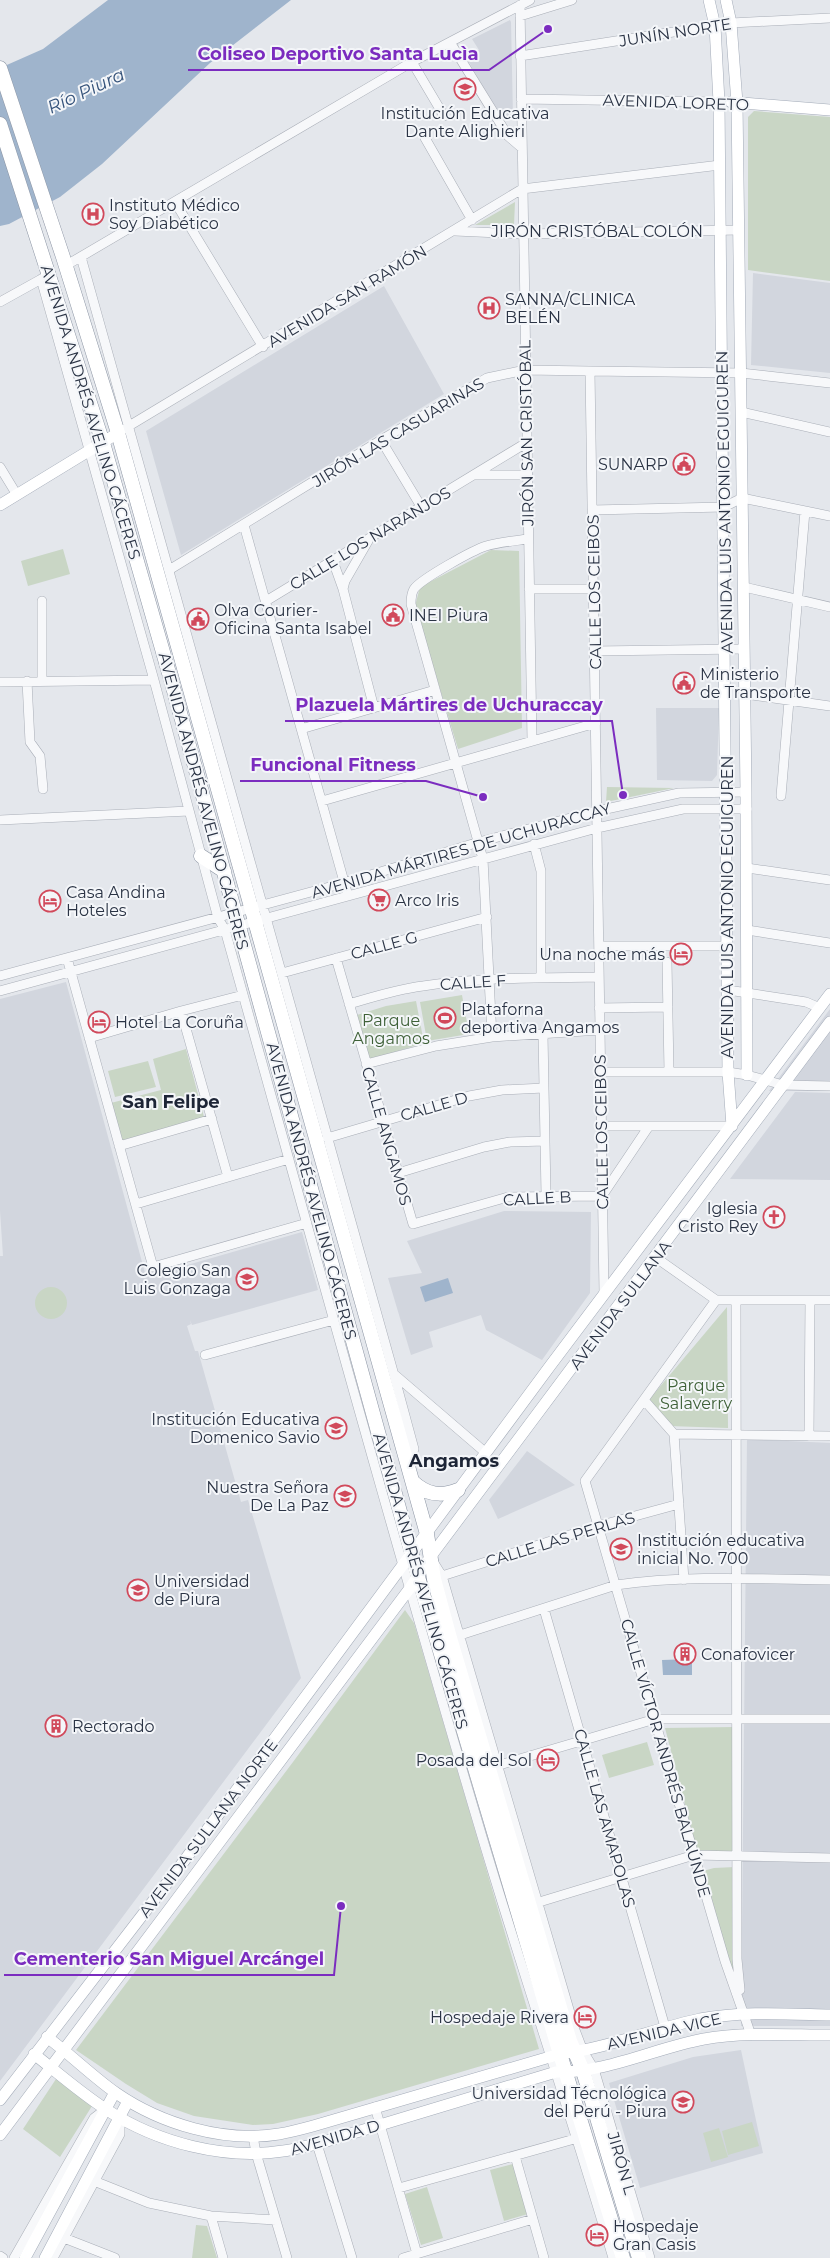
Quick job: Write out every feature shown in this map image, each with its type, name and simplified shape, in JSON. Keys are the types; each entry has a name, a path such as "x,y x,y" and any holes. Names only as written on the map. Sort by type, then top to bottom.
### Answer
{"highway":[{"name":"AVENIDA ANDRÉS AVELINO CÁCERES","path":"0,68 123,430 258,907 427,1534 434,1579 455,1637 570,2041 579,2052 588,2070 643,2254"},
{"name":"AVENIDA ANDRÉS AVELINO CÁCERES","path":"0,124 37,234 45,277 103,443 236,913 232,929 412,1553 414,1583 555,2056 620,2258"},
{"path":"201,856 224,871"},
{"path":"413,1482 419,1488 434,1494 442,1495 458,1490"}],"main road":[{"name":"AVENIDA LUIS ANTONIO EGUIGUREN","path":"709,0 715,26 719,102 727,791 728,1072 732,1126"},
{"name":"AVENIDA LUIS ANTONIO EGUIGUREN","path":"726,0 731,23 737,103 747,868 747,1075"},
{"name":"AVENIDA LORETO","path":"719,102 830,110"},
{"name":"AVENIDA SAN RAMÓN","path":"0,505 123,430"},
{"name":"AVENIDA SULLANA","path":"412,1553 604,1293 830,994"},
{"name":"AVENIDA SULLANA","path":"414,1583 431,1556 830,1022"},
{"path":"604,1293 618,1308"},
{"path":"438,1518 444,1526 453,1527"},
{"name":"AVENIDA SULLANA NORTE","path":"0,2100 184,1861 412,1553"},
{"name":"AVENIDA SULLANA NORTE","path":"0,2135 414,1583"},
{"name":"AVENIDA VICE","path":"555,2056 579,2052 700,2019 744,2014 830,2015"},
{"name":"AVENIDA VICE","path":"561,2072 588,2070 704,2039 750,2035 830,2035"},
{"name":"AVENIDA D","path":"48,2037 115,2092 149,2112 190,2127 219,2133 253,2136 280,2134 555,2056"},
{"name":"AVENIDA D","path":"34,2054 120,2118 162,2137 183,2144 221,2152 256,2153 284,2151 317,2144 561,2072"},
{"path":"25,2258 115,2092"},
{"path":"45,2258 128,2101"}],"street":[{"path":"66,266 412,62 530,0"},
{"path":"520,16 572,0"},
{"name":"JIRÓN SAN CRISTÓBAL","path":"520,5 532,741"},
{"name":"JUNÍN NORTE","path":"520,56 731,23 830,18"},
{"path":"450,42 508,136 522,148"},
{"path":"412,62 444,116"},
{"name":"AVENIDA LORETO","path":"521,98 719,102"},
{"path":"425,138 472,220"},
{"name":"AVENIDA SAN RAMÓN","path":"123,430 522,189 720,165"},
{"path":"175,202 263,347"},
{"name":"JIRÓN CRISTÓBAL COLÓN","path":"455,230 523,234 739,230"},
{"name":"AVENIDA ANDRÉS AVELINO CÁCERES","path":"81,257 123,430 169,570 258,907"},
{"path":"0,302 45,277"},
{"name":"AVENIDA ANDRÉS AVELINO CÁCERES","path":"45,277 89,451 154,680 218,918 232,929 244,996 289,1159 403,1566 414,1583"},
{"name":"JIRÓN LAS CASUARINAS","path":"169,570 381,440 487,378 525,370 722,372 830,382"},
{"name":"CALLE LOS CEIBOS","path":"590,371 604,1293"},
{"path":"741,412 830,432"},
{"path":"381,440 422,508"},
{"name":"CALLE LOS NARANJOS","path":"266,601 422,508 526,443"},
{"path":"0,467 17,495"},
{"path":"474,475 527,475"},
{"path":"592,510 724,507 742,498 830,516"},
{"path":"781,796 806,511"},
{"path":"244,524 348,896"},
{"path":"492,1036 484,859 411,604 412,592 424,580 485,546 528,539"},
{"path":"344,589 345,581 368,540"},
{"path":"333,561 344,589 374,708"},
{"path":"744,587 830,607"},
{"path":"529,589 594,590"},
{"path":"42,601 42,681"},
{"path":"594,651 744,649"},
{"path":"0,682 154,680"},
{"path":"27,681 30,742 40,756 43,789"},
{"path":"301,729 435,690"},
{"path":"745,694 830,706"},
{"path":"322,801 596,723"},
{"name":"AVENIDA MÁRTIRES DE UCHURACCAY","path":"0,976 258,907 479,842 597,811 679,793 746,792"},
{"name":"AVENIDA MÁRTIRES DE UCHURACCAY","path":"0,991 597,828 683,809 746,809"},
{"path":"0,820 189,811"},
{"path":"534,844 541,871 541,978"},
{"path":"747,868 830,880"},
{"name":"CALLE G","path":"282,973 487,917"},
{"name":"AVENIDA ANDRÉS AVELINO CÁCERES","path":"261,920 282,973 394,1375 414,1450 408,1465"},
{"path":"747,930 830,943"},
{"path":"599,946 728,946"},
{"path":"67,958 154,1267 307,1223"},
{"name":"CALLE ANGAMOS","path":"336,958 413,1224 415,1225"},
{"path":"667,962 669,1072"},
{"name":"CALLE F","path":"349,1004 422,986 490,980 599,977"},
{"path":"728,990 806,1002 820,1008"},
{"path":"89,1038 181,1011 244,996"},
{"path":"600,1008 668,1007"},
{"path":"181,1011 228,1177"},
{"path":"366,1064 444,1044 492,1036 600,1030"},
{"path":"543,1034 546,1195"},
{"path":"600,1072 728,1072 767,1079 783,1085 830,1086"},
{"name":"CALLE D","path":"327,1138 469,1096 502,1090 544,1088"},
{"path":"119,1146 212,1119"},
{"path":"601,1126 732,1126"},
{"path":"602,1196 649,1126"},
{"path":"398,1173 484,1147 510,1142 545,1141"},
{"path":"136,1204 289,1159"},
{"name":"CALLE B","path":"415,1225 508,1197 546,1195 602,1196"},
{"path":"655,1257 716,1300 830,1300"},
{"path":"684,1580 674,1434 644,1400 716,1300"},
{"path":"736,1300 737,1959 740,2001"},
{"path":"809,1436 810,1300"},
{"path":"205,1355 334,1320"},
{"path":"394,1375 486,1453"},
{"name":"CALLE VÍCTOR ANDRÉS BALAÚNDE","path":"644,1400 585,1481 725,1961 750,2035"},
{"path":"674,1434 830,1436"},
{"name":"CALLE LAS PERLAS","path":"442,1576 598,1526 679,1504"},
{"name":"AVENIDA ANDRÉS AVELINO CÁCERES","path":"431,1556 442,1576 455,1637 578,2039 579,2052"},
{"path":"455,1637 616,1585 643,1581 684,1580 830,1580"},
{"name":"CALLE LAS AMAPOLAS","path":"544,1608 665,2027"},
{"path":"496,1766 655,1719 830,1720"},
{"path":"536,1903 694,1855 830,1858"},
{"path":"725,1961 730,1962 737,1959"},
{"path":"561,2072 578,2138 620,2258 643,2254"},
{"path":"375,2107 418,2254"},
{"path":"14,2258 94,2118 106,2109"},
{"path":"53,2258 120,2134 120,2118"},
{"path":"253,2136 256,2153 288,2258"},
{"path":"399,2188 578,2138"},
{"path":"317,2144 352,2258"},
{"path":"515,2156 544,2258"},
{"path":"94,2181 149,2204 211,2216 276,2220"},
{"path":"211,2216 223,2258"},
{"path":"403,2258 533,2219"},
{"path":"64,2238 115,2258"}],"shaded area":[{"path":"510,20 513,117 500,117 466,57 479,50 472,39"},
{"path":"753,273 830,283 830,373 751,365"},
{"path":"384,286 444,394 181,555 146,431"},
{"path":"656,708 719,708 717,775 712,781 657,780"},
{"name":"Universidad de Piura","path":"66,982 145,1273 176,1266 177,1268 302,1232 318,1290 192,1325 190,1320 191,1324 187,1326 195,1351 198,1351 241,1502 248,1500 301,1678 0,2081 0,1256 3,1256 0,1211 0,999"},
{"path":"830,1009 830,1091 769,1091"},
{"path":"795,1092 830,1093 830,1180 730,1179"},
{"path":"504,1211 591,1212 590,1293 542,1360 486,1330 481,1315 429,1332 433,1347 411,1355 388,1278 422,1273 407,1241"},
{"path":"747,1439 830,1443 830,2026 741,2026"},
{"path":"527,1451 575,1485 498,1519 489,1500"},
{"name":"Universidad Técnológica del Perú - Piura","path":"741,2050 763,2153 640,2188 609,2083 693,2057"}],"green space":[{"path":"754,111 830,117 830,281 748,270 748,117"},
{"path":"515,202 514,225 475,225"},
{"path":"63,549 70,574 28,586 21,561"},
{"path":"491,550 519,551 522,728 458,749 415,606 420,587"},
{"path":"607,787 674,788 606,802"},
{"name":"Plataforna deportiva Angamos","path":"462,995 469,1034 427,1041 420,1002"},
{"name":"Parque Angamos","path":"416,1001 424,1043 369,1060 357,1015 386,1006"},
{"path":"186,1049 204,1117 118,1142 107,1104 161,1090 153,1059"},
{"path":"148,1061 156,1087 115,1097 108,1071"},
{"path":"51,1287 57,1288 62,1292 66,1297 66,1309 62,1314 57,1318 51,1319 45,1318 40,1314 36,1309 35,1303 36,1297 40,1292 45,1288"},
{"name":"Parque Salaverry","path":"727,1307 728,1428 669,1426 647,1402"},
{"path":"405,1610 414,1623 539,2049 318,2114 273,2124 253,2125 194,2116 157,2103 76,2050"},
{"path":"734,1727 735,1851 697,1851 665,1728"},
{"path":"647,1742 654,1765 609,1778 602,1755"},
{"path":"735,1867 736,1985 703,1871 714,1868"},
{"path":"56,2079 92,2106 60,2157 23,2129"},
{"path":"752,2122 759,2146 728,2155 722,2131"},
{"path":"719,2128 728,2157 711,2162 703,2133"},
{"path":"513,2164 528,2214 504,2221 490,2170"},
{"path":"427,2187 443,2238 421,2245 405,2194"},
{"path":"196,2225 207,2226 217,2258 192,2258"}],"water":[{"name":"Río Piura","path":"108,0 291,0 210,63 102,164 60,197 9,224 0,226 0,68 43,49"},
{"path":"448,1278 453,1293 425,1302 420,1287"},
{"path":"692,1659 692,1675 663,1675 662,1660"}],"place":[{"name":"Coliseo Deportivo Santa Lucìa","path":"548,29"},
{"name":"Institución Educativa Dante Alighieri","path":"465,89"},
{"name":"Instituto Médico Soy Diabético","path":"93,214"},
{"name":"SANNA/CLINICA BELÉN","path":"489,308"},
{"name":"SUNARP","path":"684,464"},
{"name":"INEI Piura","path":"393,615"},
{"name":"Olva Courier- Oficina Santa Isabel","path":"198,619"},
{"name":"Ministerio de Transporte","path":"684,683"},
{"name":"Plazuela Mártires de Uchuraccay","path":"623,795"},
{"name":"Funcional Fitness","path":"483,797"},
{"name":"Arco Iris","path":"379,900"},
{"name":"Casa Andina Hoteles","path":"50,901"},
{"name":"Una noche más","path":"681,954"},
{"name":"Plataforna deportiva Angamos","path":"445,1018"},
{"name":"Hotel La Coruña","path":"99,1022"},
{"name":"Iglesia Cristo Rey","path":"774,1217"},
{"name":"Colegio San Luis Gonzaga","path":"247,1279"},
{"name":"Institución Educativa Domenico Savio","path":"336,1428"},
{"name":"Nuestra Señora De La Paz","path":"345,1496"},
{"name":"Institución educativa inicial No. 700","path":"621,1549"},
{"name":"Universidad de Piura","path":"138,1590"},
{"name":"Conafovicer","path":"685,1654"},
{"name":"Rectorado","path":"56,1726"},
{"name":"Posada del Sol","path":"548,1760"},
{"name":"Cementerio San Miguel Arcángel","path":"341,1906"},
{"name":"Hospedaje Rivera","path":"585,2017"},
{"name":"Universidad Técnológica del Perú - Piura","path":"683,2102"},
{"name":"Hospedaje Gran Casis","path":"597,2235"}],"district":[{"name":"San Felipe","path":"171,1102"},
{"name":"Angamos","path":"454,1461"}]}
